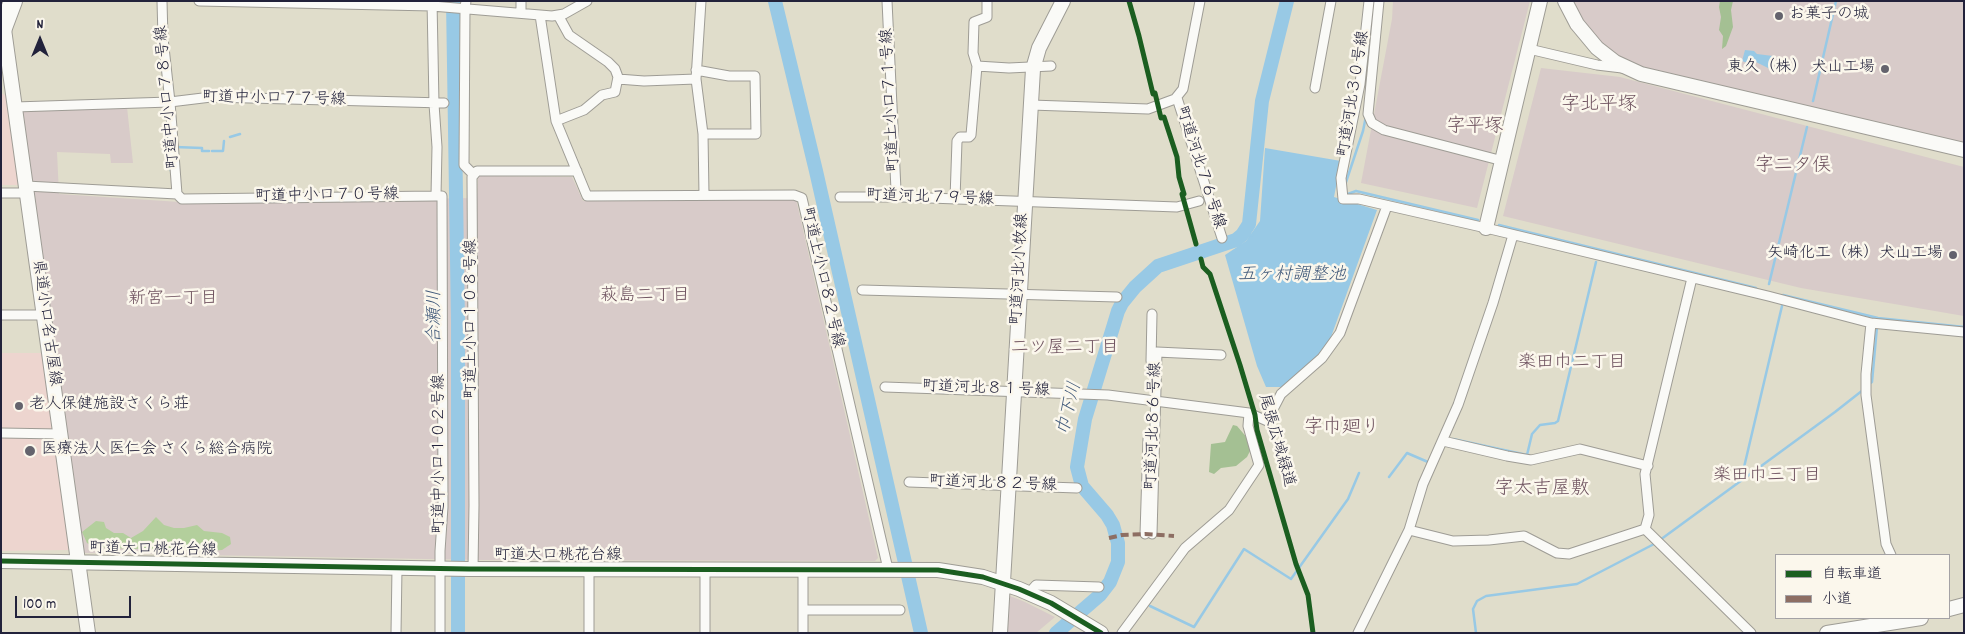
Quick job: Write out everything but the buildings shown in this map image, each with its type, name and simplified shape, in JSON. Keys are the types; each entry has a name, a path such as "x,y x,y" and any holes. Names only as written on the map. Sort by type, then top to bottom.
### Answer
{"highway":[{"path":"2,24 13,1"}],"street":[{"name":"町道中小口７８号線","path":"162,1 163,38 177,194"},
{"path":"199,1 432,4 446,7 464,6 540,15 558,15 587,1"},
{"path":"521,1 521,13"},
{"path":"701,1 696,74 703,134 704,195"},
{"name":"町道上小口７１号線","path":"887,1 896,190 902,197"},
{"path":"955,199 957,140 960,137 971,135 977,66 973,53 974,22 987,17 987,1"},
{"name":"町道河北小牧線","path":"1000,633 1033,67 1039,48 1063,1"},
{"path":"1030,105 1148,109 1174,99 1183,89 1200,1"},
{"path":"1315,88 1331,1"},
{"name":"町道河北３０号線","path":"1369,1 1360,84 1341,178 1343,199 1359,199 1387,206"},
{"path":"1379,1 1368,114 1372,123 1384,130 1502,161"},
{"path":"1486,228 1540,1"},
{"path":"1565,1 1577,24 1592,42 1609,58 1629,69 1653,77 1964,150"},
{"path":"432,4 437,147 436,196"},
{"path":"464,6 464,165 473,174 477,171 577,171 556,121 540,15"},
{"path":"556,121 584,110 602,95 615,92 618,79 615,70 608,62 569,35 558,15"},
{"name":"県道小口名古屋線","path":"2,24 88,633"},
{"path":"1529,49 1597,66 1629,69"},
{"path":"977,66 1009,68 1050,66"},
{"path":"618,79 644,81 696,74 755,76 756,134 703,134"},
{"name":"町道中小口７７号線","path":"15,107 170,102 211,97 444,103"},
{"name":"町道河北７６号線","path":"1174,99 1222,238"},
{"name":"町道上小口８２号線","path":"577,171 587,196 794,195 803,199 893,569"},
{"name":"町道上小口１０８号線","path":"471,569 473,174"},
{"name":"町道中小口７０号線","path":"1,193 24,190 177,194 182,199 436,196"},
{"name":"町道中小口１０２号線","path":"436,196 442,196 443,507 441,569"},
{"name":"町道河北７９号線","path":"840,197 902,197 1178,207 1199,201"},
{"path":"1387,206 1486,228 1871,323 1964,332"},
{"name":"町道河北８１号線","path":"885,387 1098,394 1249,413 1267,421 1281,394 1322,358 1340,333 1387,206"},
{"path":"1358,633 1409,530 1423,484 1458,405 1493,304 1513,236"},
{"path":"1645,529 1649,515 1645,474 1692,278"},
{"path":"862,290 1117,297"},
{"path":"1,314 44,315"},
{"path":"1148,534 1152,400 1152,314"},
{"path":"1871,323 1866,395 1886,544 1891,554"},
{"name":"町道河北８６号線","path":"1151,348 1222,353 1156,352 1152,400"},
{"path":"1122,633 1185,548 1223,516 1259,465 1248,426 1249,413"},
{"path":"1,433 60,434"},
{"path":"1443,441 1531,460 1580,449 1648,466"},
{"name":"町道河北８２号線","path":"909,482 1077,488"},
{"path":"1409,530 1453,542 1524,536 1557,553 1569,554 1645,529"},
{"path":"1645,529 1751,633"},
{"name":"町道大口桃花台線","path":"1,561 441,569 914,569 963,573 1003,583 1029,593 1101,633"},
{"path":"396,633 397,568"},
{"path":"440,633 441,569"},
{"path":"589,569 589,633"},
{"path":"705,569 705,633"},
{"path":"803,569 803,633"},
{"path":"1029,593 1036,585 1099,587"},
{"path":"1950,609 1964,605"},
{"path":"803,610 900,610"},
{"path":"1827,633 1913,619"}],"shaded area":[{"path":"1393,1 1530,1 1477,208 1361,183 1392,19"},
{"path":"1565,1 1964,1 1964,150 1615,62"},
{"path":"1541,68 1620,77 1964,167 1964,316 1801,288 1503,216"},
{"path":"1,93 8,97 20,185 1,185"},
{"path":"127,107 133,163 111,163 110,154 57,152 59,194 180,202 477,198 478,176 572,177 583,201 796,199 878,558 875,561 483,560 85,553 83,550 20,113 23,110"},
{"name":"医療法人 医仁会 さくら総合病院","path":"1,353 44,353 73,548 68,550 1,551"},
{"path":"1010,596 1055,617 1036,633 1004,633 1006,598"}],"green space":[{"path":"1720,1 1733,1 1731,10 1733,27 1726,46 1722,49 1723,36 1719,30 1721,17"},
{"path":"1233,425 1237,426 1249,440 1250,451 1247,457 1236,466 1221,468 1214,474 1209,472 1211,444 1225,442"},
{"path":"156,517 164,525 174,528 197,525 204,531 222,533 230,537 231,544 222,550 208,551 109,548 92,546 87,543 82,532 96,521 104,522 106,528 114,533 123,533 131,538 143,531"}],"water":[{"path":"1745,50 1773,56 1770,69 1756,62 1750,64 1742,61"},
{"name":"五ヶ村調整池","path":"1265,148 1341,161 1334,197 1377,210 1327,348 1283,387 1266,387 1257,366 1225,255 1246,241 1260,221"}],"waterway":[{"name":"合瀬川","path":"453,1 458,322 458,633"},
{"path":"775,1 816,171 921,633"},
{"name":"巾下川","path":"1056,633 1100,595 1110,582 1118,562 1118,543 1113,525 1107,515 1082,486 1077,467 1085,419 1118,311 1135,287 1158,266 1236,240 1242,235 1249,224 1262,101 1287,1"},
{"path":"1813,101 1836,1"},
{"path":"1345,185 1366,116"},
{"path":"166,123 171,171"},
{"path":"1769,284 1807,127"},
{"path":"230,137 240,134"},
{"path":"212,151 223,151 224,141"},
{"path":"175,147 202,148 202,151 209,151"},
{"path":"1345,195 1356,191 1478,220"},
{"path":"1499,225 1756,288"},
{"name":"巾下川","path":"1236,240 1252,235"},
{"path":"1453,439 1527,455 1532,434 1540,425 1558,421 1596,262"},
{"path":"1783,295 1878,318 1964,327"},
{"path":"1741,480 1782,306"},
{"path":"1869,384 1872,382 1877,327"},
{"path":"1660,540 1863,390"},
{"path":"1389,477 1407,453 1428,462"},
{"path":"1150,606 1194,627 1244,549 1291,579 1348,499 1359,473"},
{"path":"1476,633 1473,609 1477,601 1486,596 1577,584 1656,543"}],"marked path":[{"path":"1109,538 1122,535 1145,534 1174,536"}],"cycle path":[{"path":"1129,1 1153,94 1155,93 1161,118 1164,117 1177,157 1179,177 1184,194 1182,194 1196,244"},
{"name":"尾張広域緑道","path":"1201,259 1203,267 1210,274 1255,415 1257,430 1296,564 1308,595 1313,633"},
{"path":"1,561 469,569 938,570 983,577 1019,589 1051,603 1101,633"}],"place":[{"name":"お菓子の城","path":"1779,16"},
{"name":"東久（株） 犬山工場","path":"1885,69"},
{"name":"矢崎化工（株）犬山工場","path":"1953,255"},
{"name":"老人保健施設さくら荘","path":"19,406"},
{"name":"医療法人 医仁会 さくら総合病院","path":"30,451"}],"district":[{"name":"字北平塚","path":"1599,106"},
{"name":"字平塚","path":"1475,128"},
{"name":"字二タ俣","path":"1793,167"},
{"name":"萩島二丁目","path":"645,298"},
{"name":"新宮一丁目","path":"173,301"},
{"name":"二ツ屋二丁目","path":"1065,350"},
{"name":"楽田巾二丁目","path":"1572,365"},
{"name":"字巾廻り","path":"1342,429"},
{"name":"楽田巾三丁目","path":"1767,478"},
{"name":"字太吉屋敷","path":"1542,490"}]}
